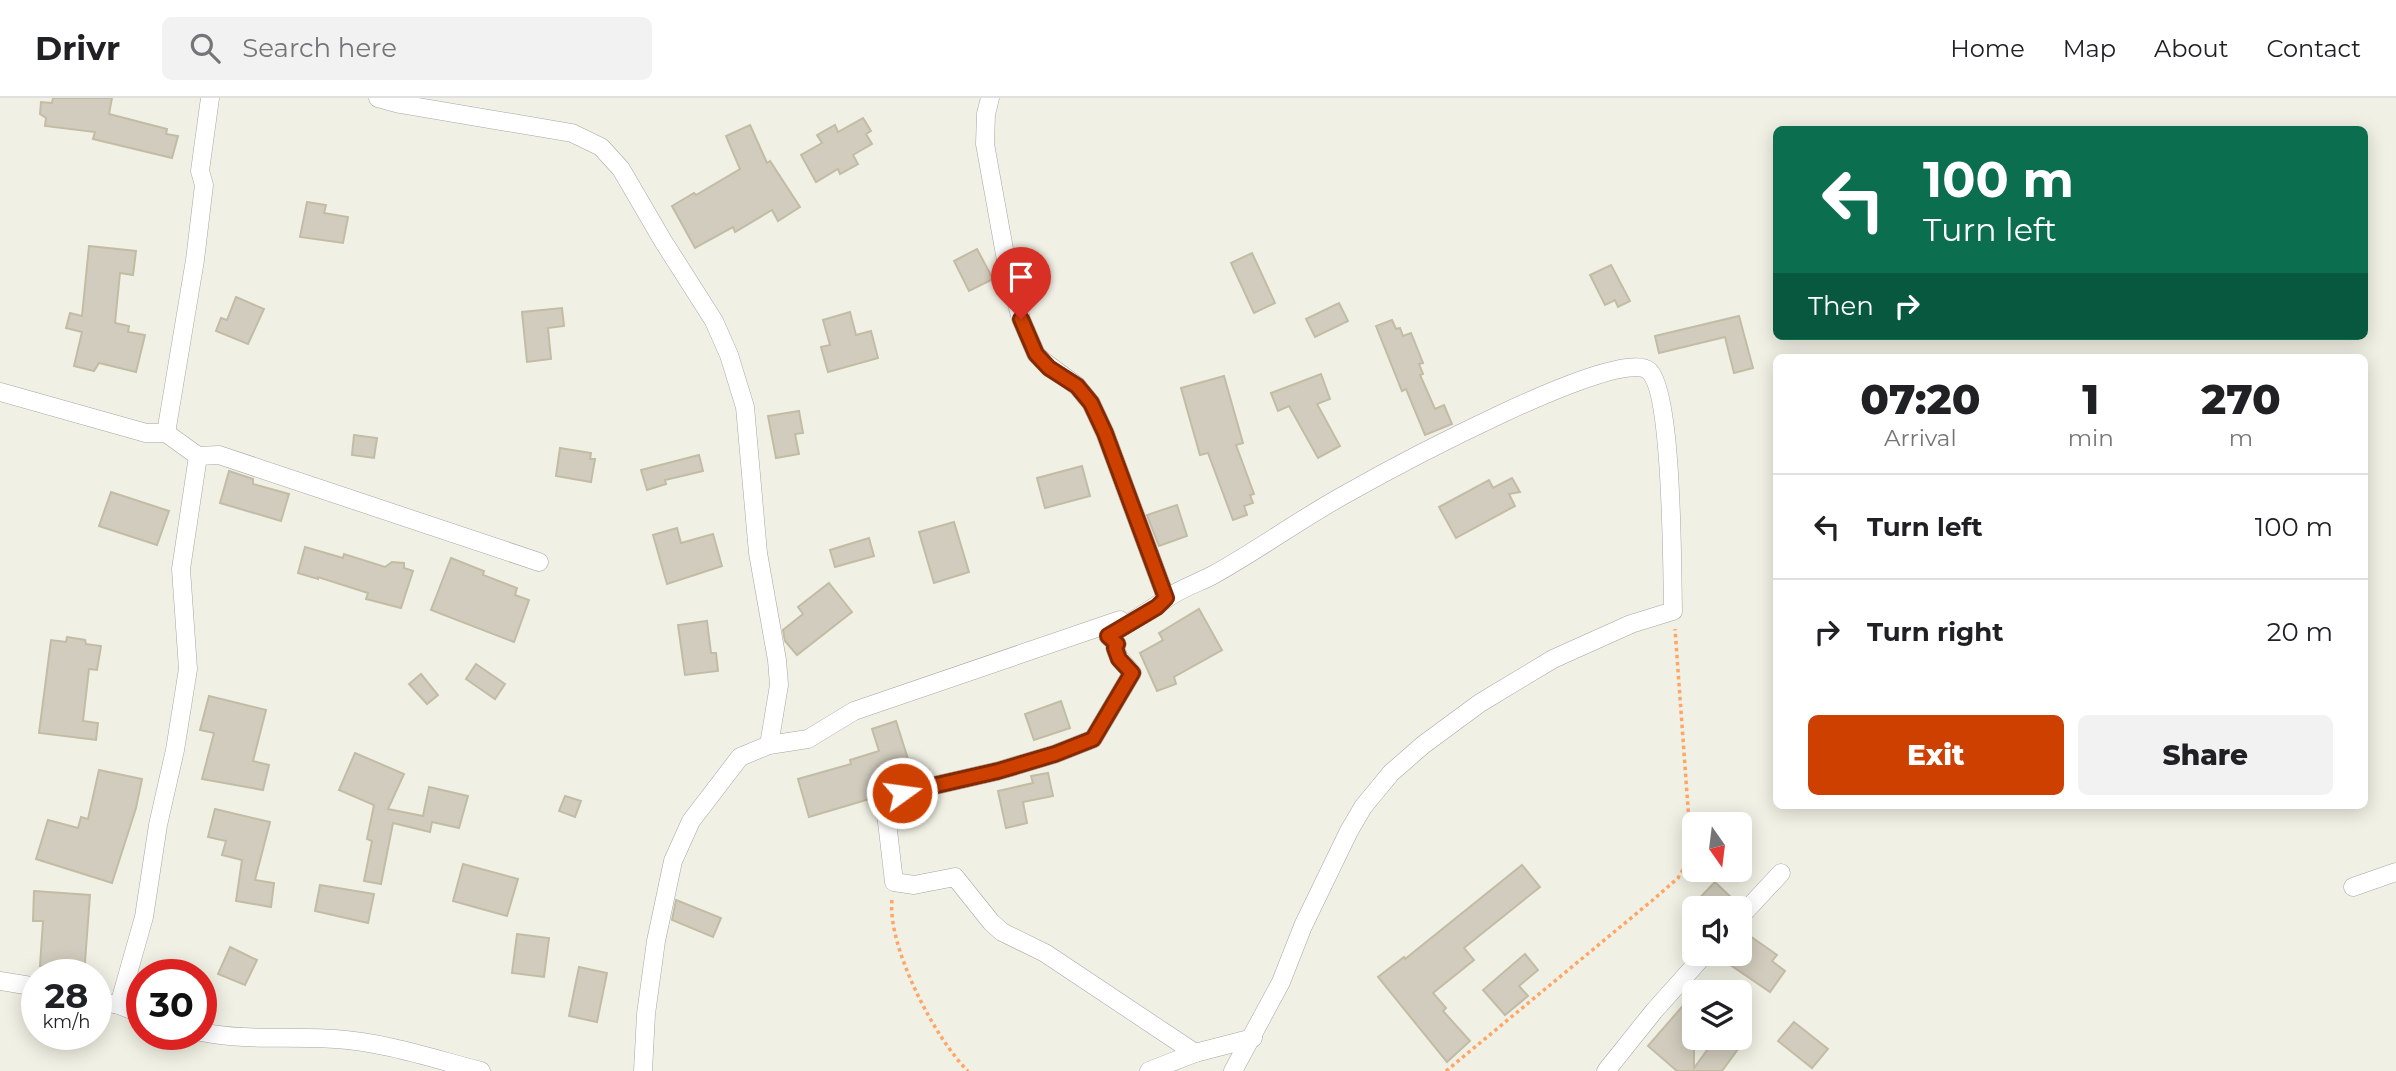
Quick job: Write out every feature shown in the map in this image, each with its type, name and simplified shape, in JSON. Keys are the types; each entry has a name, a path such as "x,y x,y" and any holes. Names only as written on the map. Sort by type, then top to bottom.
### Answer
{"street":[{"path":"166,433 195,260 204,185 200,171 210,98"},
{"path":"378,98 572,133 601,147 621,169 663,241 691,281 714,321 729,355 746,407 758,553 779,685 769,745"},
{"path":"990,98 986,114 985,144 1008,271 1021,319 1036,354 1049,368 1077,386 1091,403 1105,433 1162,603"},
{"path":"1195,1053 1045,953 1002,932 955,877 914,885 894,881 886,813 902,793 998,771 1093,739 1132,673 1119,659 1115,648 1117,644 1108,636 1344,495 1505,412 1594,375 1617,368 1640,366 1654,377 1662,405 1667,445 1673,611 1631,624 1553,659 1480,703 1423,745 1391,773 1363,807 1349,831 1303,926 1282,982 1233,1071"},
{"path":"0,392 146,433 166,433 198,456 219,456 539,562"},
{"path":"119,1005 144,917 188,669 181,569 198,456"},
{"path":"643,1071 646,1014 656,940 673,861 691,821 740,757 769,745 808,739 854,711 1162,603"},
{"path":"2353,887 2396,872"},
{"path":"1752,904 1781,873"},
{"path":"1606,1071 1694,966"},
{"path":"0,981 21,984"},
{"path":"112,1004 126,1008"},
{"path":"217,1035 338,1039 406,1052 481,1071"},
{"path":"1149,1071 1195,1053 1253,1038"}],"path":[{"path":"1446,1071 1654,899 1678,878 1689,860 1690,835 1673,611"},
{"path":"895,895 892,900 892,919 908,971 948,1049 968,1071"}],"building":[{"path":"53,98 112,98 109,114 167,129 166,134 178,136 172,158 93,139 95,132 45,126 46,118 40,114 41,102 52,103"},
{"path":"863,118 871,131 866,134 872,144 853,155 858,164 840,174 838,169 816,182 801,155 822,143 817,135 835,125 838,132"},
{"path":"750,125 767,163 770,161 800,207 778,221 772,210 735,232 733,227 695,248 672,206 740,169 726,136"},
{"path":"307,202 326,205 324,213 348,217 343,243 300,237"},
{"path":"89,246 136,251 133,275 120,273 115,323 129,326 128,332 145,335 136,372 99,363 94,371 74,366 82,332 66,328 70,313 82,316"},
{"path":"977,249 993,279 969,291 954,261"},
{"path":"1252,253 1275,303 1254,313 1231,263"},
{"path":"1611,265 1630,301 1618,307 1615,300 1605,305 1590,275"},
{"path":"236,297 264,309 248,344 216,331 221,318 227,320"},
{"path":"1339,303 1348,321 1315,337 1306,319"},
{"path":"562,308 564,326 548,328 551,359 527,362 522,312"},
{"path":"850,312 856,335 871,331 878,358 828,372 821,347 830,345 823,320"},
{"path":"1739,316 1753,368 1734,373 1725,337 1659,353 1655,336"},
{"path":"1392,320 1403,336 1411,333 1423,363 1419,364 1423,374 1420,375 1435,409 1444,405 1452,424 1425,435 1406,389 1402,391 1376,326"},
{"path":"1321,374 1330,399 1317,404 1340,446 1318,458 1289,406 1278,411 1271,393"},
{"path":"1224,376 1243,443 1236,445 1254,494 1250,495 1253,503 1244,506 1247,515 1233,520 1208,453 1200,455 1181,388"},
{"path":"799,411 803,433 795,434 799,454 776,458 768,416"},
{"path":"354,435 377,438 374,458 352,455"},
{"path":"560,448 591,453 590,459 595,459 591,482 556,476"},
{"path":"699,455 703,471 665,480 666,484 647,490 641,470"},
{"path":"1082,466 1090,496 1045,508 1037,478"},
{"path":"229,471 253,479 253,484 289,494 281,521 220,503"},
{"path":"1512,478 1520,492 1509,494 1515,506 1456,538 1439,507 1489,480 1493,488"},
{"path":"111,492 169,511 157,545 99,526"},
{"path":"1177,505 1187,536 1159,546 1147,515"},
{"path":"954,522 969,572 934,583 919,532"},
{"path":"677,528 681,543 713,534 722,566 667,584 653,535"},
{"path":"869,538 874,556 835,567 830,550"},
{"path":"305,547 343,558 344,554 385,567 392,562 404,563 404,568 413,571 401,608 366,599 368,593 298,573"},
{"path":"451,558 484,571 483,575 517,588 515,595 529,600 514,642 431,610"},
{"path":"829,583 852,612 797,655 785,641 783,630 803,614 798,607"},
{"path":"1199,609 1222,650 1174,677 1176,684 1157,691 1140,653 1163,640 1159,633"},
{"path":"707,621 711,653 716,653 718,671 685,675 678,625"},
{"path":"67,637 101,646 97,670 89,669 83,721 98,723 96,740 39,733 51,640 66,642"},
{"path":"476,664 505,684 495,699 466,679"},
{"path":"421,674 438,695 427,704 409,684"},
{"path":"209,696 266,710 253,761 269,765 263,790 202,779 214,733 200,730"},
{"path":"1061,701 1070,728 1034,740 1025,714"},
{"path":"896,721 913,775 873,787 876,797 809,817 798,779 851,764 850,760 879,751 872,729"},
{"path":"355,753 404,774 388,809 423,816 429,787 468,796 459,828 432,822 430,832 393,823 381,884 364,881 372,841 367,839 374,805 339,790"},
{"path":"99,770 142,779 136,808 112,883 36,859 48,820 78,828 81,817 88,819"},
{"path":"1048,773 1053,796 1023,802 1027,823 1006,828 998,791 1033,783 1031,776"},
{"path":"565,796 581,801 575,817 559,811"},
{"path":"215,809 270,822 255,880 274,883 271,907 236,901 242,860 222,855 226,841 208,837"},
{"path":"463,864 518,879 507,916 453,901"},
{"path":"1522,865 1540,887 1464,948 1474,960 1433,993 1446,1008 1443,1011 1470,1041 1447,1062 1378,977 1404,957 1405,959"},
{"path":"1715,882 1730,896 1702,896"},
{"path":"320,885 374,894 368,923 315,911"},
{"path":"34,891 90,895 85,959 40,959 43,921 33,921"},
{"path":"676,900 721,918 713,937 672,920"},
{"path":"517,934 549,938 544,977 512,973"},
{"path":"1752,937 1777,955 1772,961 1785,971 1770,992 1732,966 1752,966"},
{"path":"230,947 257,960 245,985 218,974"},
{"path":"1525,954 1538,970 1519,986 1528,996 1505,1015 1483,990"},
{"path":"579,967 607,973 597,1022 569,1016"},
{"path":"1682,1007 1682,1050 1694,1050 1694,1068 1707,1050 1737,1050 1722,1071 1677,1071 1648,1046"},
{"path":"1794,1022 1828,1049 1812,1068 1778,1041"}],"route":[{"path":"902,793 998,771 1093,739 1132,673 1119,659 1115,648 1117,644 1108,636 1157,607 1166,598 1105,433 1091,403 1077,386 1049,368 1036,354 1021,319"}]}
